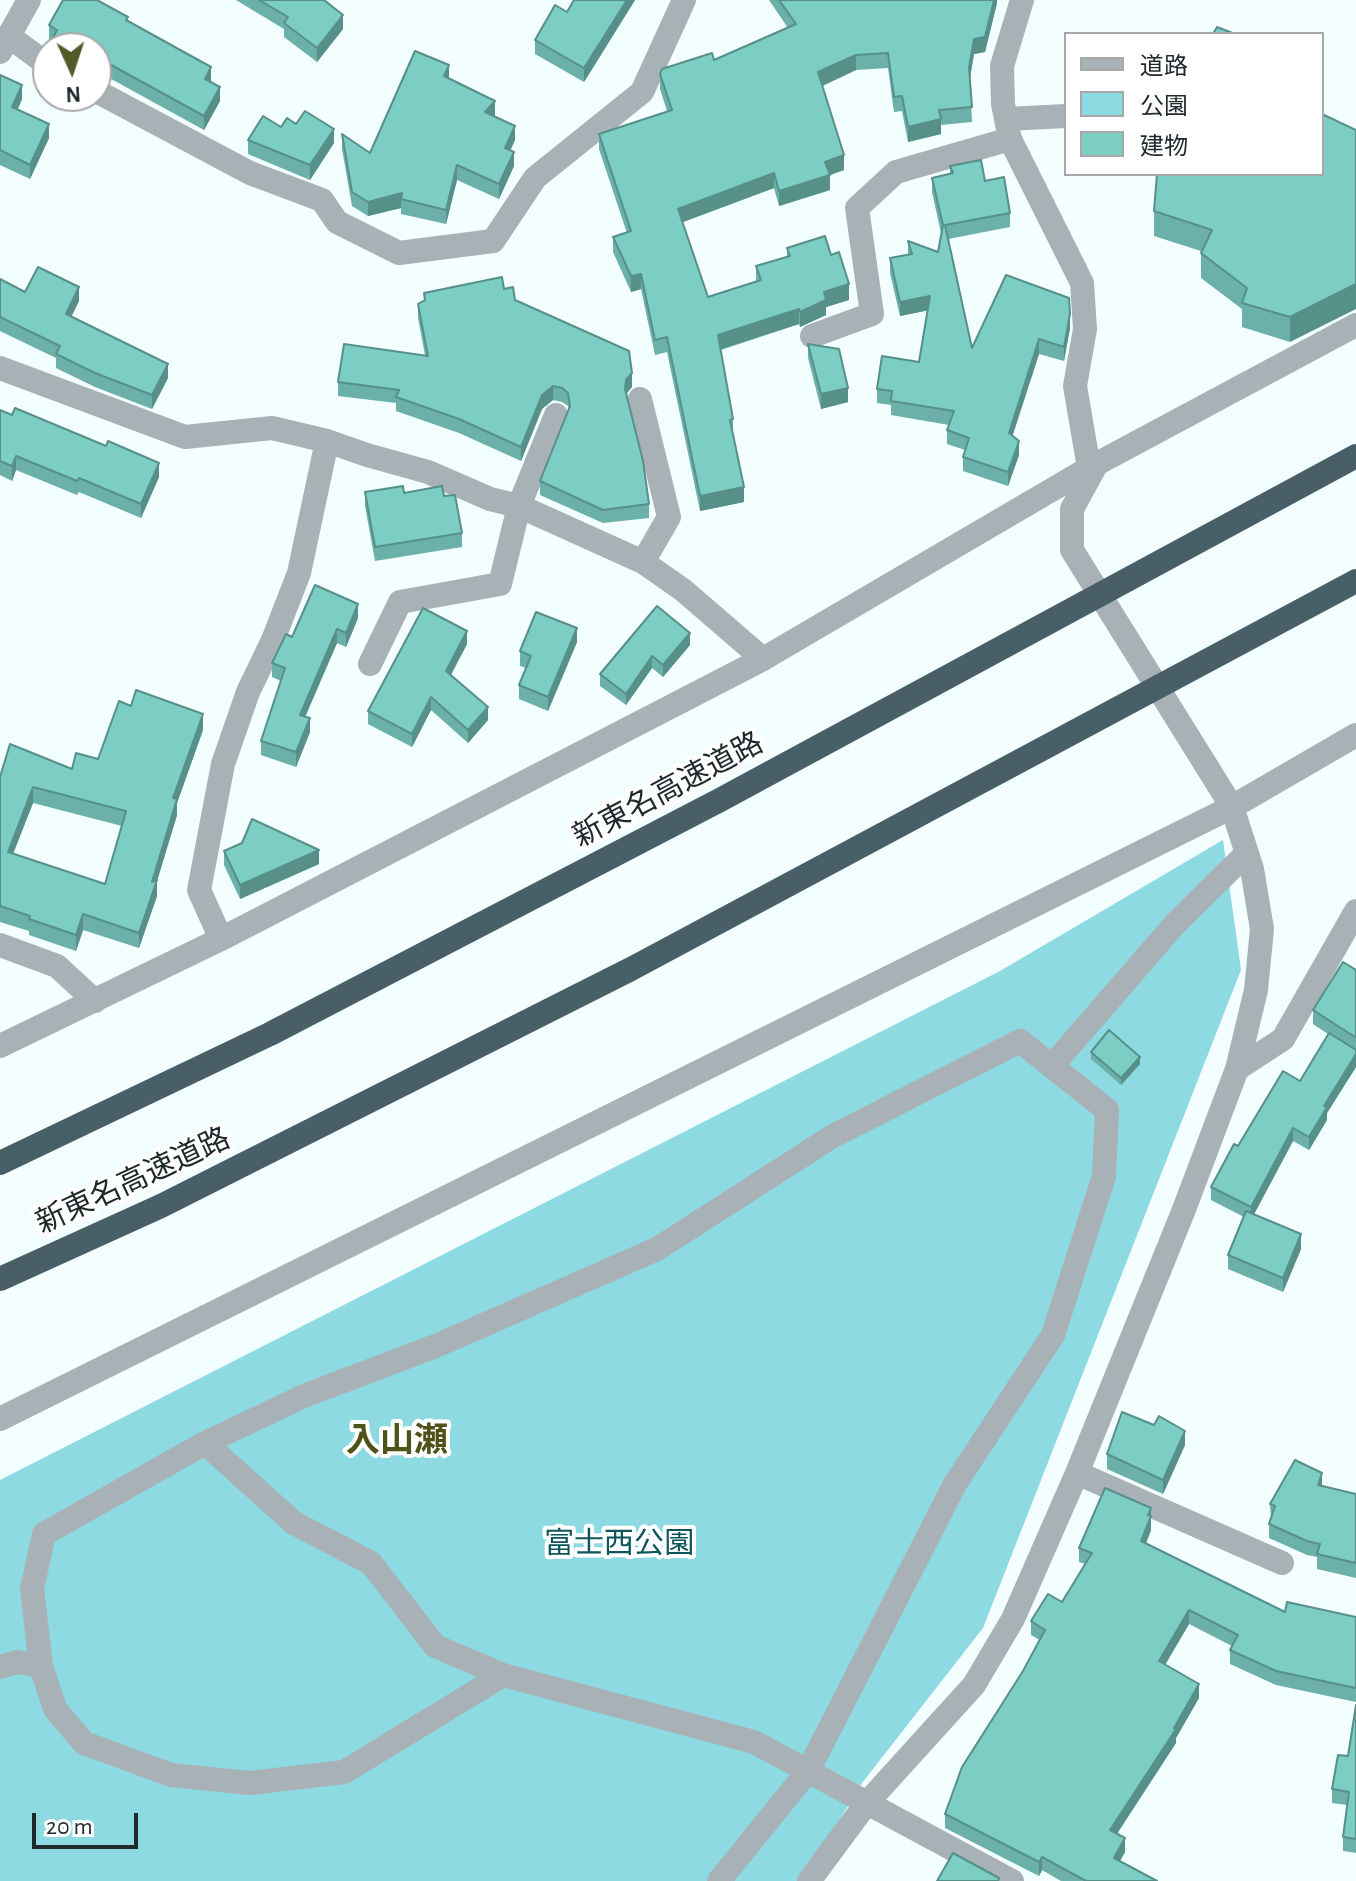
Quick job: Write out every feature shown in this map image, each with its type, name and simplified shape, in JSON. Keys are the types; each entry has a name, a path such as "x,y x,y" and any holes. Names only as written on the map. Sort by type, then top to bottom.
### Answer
{"highway":[{"name":"新東名高速道路","path":"0,1163 270,1034 720,800 1356,456"},
{"name":"新東名高速道路","path":"0,1279 161,1206 631,969 1356,581"}],"street":[{"path":"29,0 5,44 32,57"},
{"path":"112,100 250,173 322,200 337,222 399,253 493,241 535,178 642,92 684,0"},
{"path":"809,1881 866,1804 974,1685 1013,1619 1077,1473 1177,1227 1237,1069 1256,990 1262,929 1247,853 1232,807 1072,550 1072,509 1092,467 1075,386 1085,329 1082,283 1008,129 1003,104 1002,66 1022,0"},
{"path":"812,336 872,314 857,208 896,172 1008,129 1064,116"},
{"path":"0,1046 221,939 763,659 1092,467 1356,325"},
{"path":"0,368 185,437 272,428 327,441 428,472 490,499 519,506 643,562 683,590 763,659"},
{"path":"640,399 669,517 643,562"},
{"path":"370,664 400,602 500,584 519,506 556,415"},
{"path":"221,939 199,890 223,764 248,692 273,640 299,573 327,441"},
{"path":"0,1419 1232,807 1356,735"},
{"path":"1052,1066 1175,924 1247,853"},
{"path":"1237,1069 1283,1039 1352,926"},
{"path":"0,945 57,966 95,1001"},
{"path":"503,1675 344,1772 250,1783 171,1775 84,1743 55,1709 41,1666 32,1589 44,1534 205,1443 304,1396 438,1345 657,1249 833,1136 1020,1041 1107,1110 1104,1176 1053,1335 955,1484 808,1771 719,1881"},
{"path":"205,1443 294,1523 371,1563 435,1646 503,1675 754,1742 1012,1881"},
{"path":"1077,1473 1282,1563"},
{"path":"0,1667 17,1662 41,1666"}],"green space":[{"name":"富士西公園","path":"1223,840 1241,970 983,1628 862,1783 802,1881 0,1881 0,1480 1000,971"}],"building":[{"path":"63,0 97,0 128,17 126,20 211,67 205,79 220,87 204,116 112,65 112,32 56,32 49,25"},
{"path":"259,0 324,0 343,15 317,48 284,23 288,17"},
{"path":"574,0 627,0 584,68 535,40 555,5 567,12"},
{"path":"779,0 994,0 985,37 974,39 969,68 972,107 939,110 941,119 908,127 902,96 894,97 888,53 856,55 818,72 844,155 825,162 830,175 779,191 774,173 678,209 708,297 761,280 756,266 790,256 787,248 825,236 831,255 839,252 849,284 824,292 826,300 800,312 799,309 718,335 733,419 730,420 744,487 700,496 667,337 655,340 641,274 631,276 613,237 631,231 599,134 672,110 660,74 662,69 712,53 714,60 796,24"},
{"path":"415,51 449,65 444,76 495,101 485,112 515,126 505,148 514,152 499,184 457,165 446,210 401,199 402,193 368,202 352,192 342,134 370,153"},
{"path":"0,75 22,85 12,107 49,124 30,165 0,150"},
{"path":"305,111 334,129 310,165 248,140 263,116 281,127 287,118 296,124"},
{"path":"1324,115 1356,130 1356,284 1290,317 1242,303 1247,288 1201,253 1212,230 1154,211 1157,176 1324,176"},
{"path":"981,160 985,181 1004,177 1010,213 945,225 972,348 1006,275 1069,298 1070,314 1064,347 1039,339 1009,433 1019,441 1008,472 963,457 969,438 947,430 954,411 891,401 892,391 877,389 882,356 919,362 930,296 900,302 890,258 912,254 908,241 938,252 943,225 932,178 953,173 950,166"},
{"path":"38,267 79,287 66,314 168,364 152,395 56,354 60,346 0,317 0,279 25,292"},
{"path":"502,277 504,289 513,287 515,300 629,351 632,373 626,380 625,389 643,461 649,504 603,510 540,481 570,406 568,393 562,388 553,386 542,395 521,447 459,419 396,397 399,390 338,382 344,344 428,356 418,304 425,300 424,293"},
{"path":"808,344 839,349 848,388 821,394"},
{"path":"15,408 106,446 108,441 159,463 141,504 16,456 12,466 0,461 0,410 12,415"},
{"path":"403,486 404,493 442,486 444,496 455,495 462,533 375,547 365,492"},
{"path":"315,585 358,604 346,633 337,629 300,715 310,718 296,752 261,741 285,668 272,663 286,634 292,637"},
{"path":"657,606 690,633 663,665 652,656 626,694 600,674"},
{"path":"423,608 467,631 446,671 488,707 468,730 431,697 412,734 368,711"},
{"path":"536,612 577,628 548,697 519,685 531,656 520,651"},
{"path":"136,690 203,714 173,798 177,799 152,882 157,880 139,933 83,914 76,935 0,906 0,777 10,744 72,769 76,753 98,759 119,701 131,706","holes":["33,787 126,811 105,884 8,852"]},
{"path":"252,819 319,850 240,885 224,851 242,843"},
{"path":"1343,962 1356,970 1355,1037 1313,1010"},
{"path":"1109,1030 1140,1057 1121,1078 1091,1052"},
{"path":"1329,1033 1356,1050 1356,1054 1309,1137 1293,1128 1251,1207 1211,1187 1234,1144 1238,1146 1283,1071 1300,1081"},
{"path":"1246,1211 1301,1234 1283,1278 1228,1255"},
{"path":"1122,1412 1154,1425 1159,1416 1185,1431 1163,1480 1107,1454"},
{"path":"1295,1460 1322,1473 1318,1485 1356,1494 1356,1563 1317,1554 1320,1544 1269,1524 1275,1506 1270,1504"},
{"path":"1105,1488 1151,1508 1141,1541 1285,1612 1287,1602 1356,1617 1356,1688 1276,1671 1230,1650 1238,1635 1189,1610 1159,1661 1199,1684 1176,1729 1110,1830 1125,1838 1114,1858 1157,1881 1086,1881 1042,1857 1039,1862 945,1814 962,1767 1023,1671 1045,1630 1031,1621 1048,1594 1062,1602 1092,1553 1079,1548"},
{"path":"1356,1705 1356,1839 1343,1837 1349,1792 1332,1789 1338,1755 1348,1756"},
{"path":"953,1853 999,1878 998,1881 937,1881"}],"district":[{"name":"入山瀬","path":"397,1441"}]}
